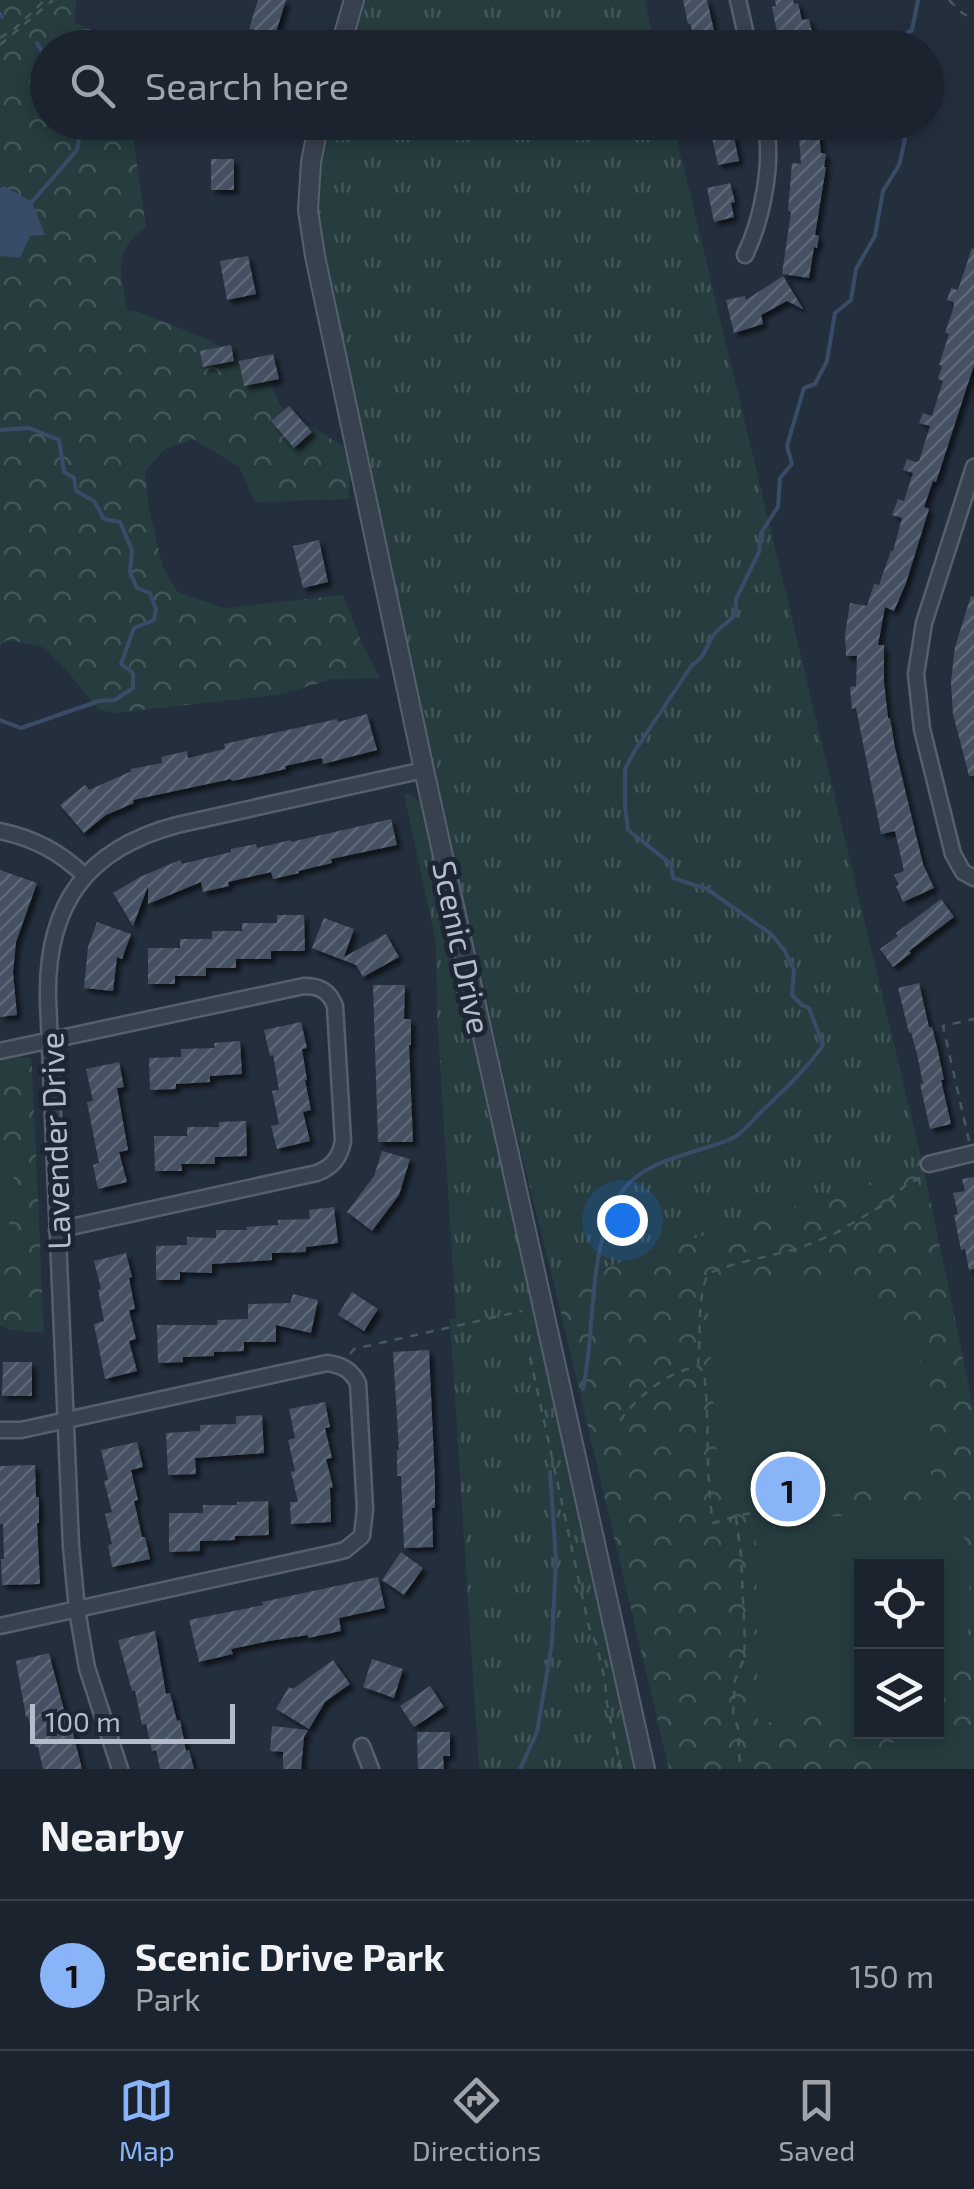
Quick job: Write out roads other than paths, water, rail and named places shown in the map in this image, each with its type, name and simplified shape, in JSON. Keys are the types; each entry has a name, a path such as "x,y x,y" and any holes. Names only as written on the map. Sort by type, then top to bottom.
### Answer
{"street":[{"path":"345,30 354,0"},
{"path":"738,0 745,30"},
{"name":"Scenic Drive","path":"315,140 308,210 315,256 424,770 646,1769"},
{"path":"745,255 754,238 768,164 767,140"},
{"path":"974,466 924,624 916,674 922,729 954,854 963,872 974,878"},
{"name":"Lavender Drive","path":"120,1769 92,1688 76,1610 50,1041 50,948 60,918 84,876 112,852 155,830 424,770"},
{"path":"0,831 53,850 84,876"},
{"path":"0,1051 304,986 324,990 335,1006 342,1150 334,1163 323,1171 58,1230"},
{"path":"929,1164 972,1148"},
{"path":"0,1430 21,1430 327,1363 353,1374 358,1384 365,1524 362,1536 344,1550 0,1626"},
{"path":"362,1746 371,1769"}],"water":[{"path":"4,186 32,202 45,235 30,236 20,258 0,256 0,188"}],"waterway":[{"path":"912,30 918,0"},
{"path":"32,202 77,150 79,140"},
{"path":"583,1389 600,1247 625,1187 667,1160 737,1136 823,1045 809,1008 792,995 794,970 771,934 707,889 673,878 671,864 628,830 625,769 692,665 701,658 717,631 736,614 736,599 759,552 761,533 778,507 780,478 792,464 787,446 804,388 815,384 827,361 835,313 851,300 856,269 875,236 883,191 899,165 905,140"},
{"path":"0,430 29,428 59,440 64,472 74,478 76,491 94,501 104,519 120,522 132,550 130,572 137,588 150,593 156,609 154,620 134,628 121,664 133,673 133,688 115,700 99,701 21,728 0,720"},
{"path":"520,1769 537,1732 552,1643 556,1559 550,1472"}],"place":[{"name":"Scenic Drive Park","path":"788,1489"}]}
